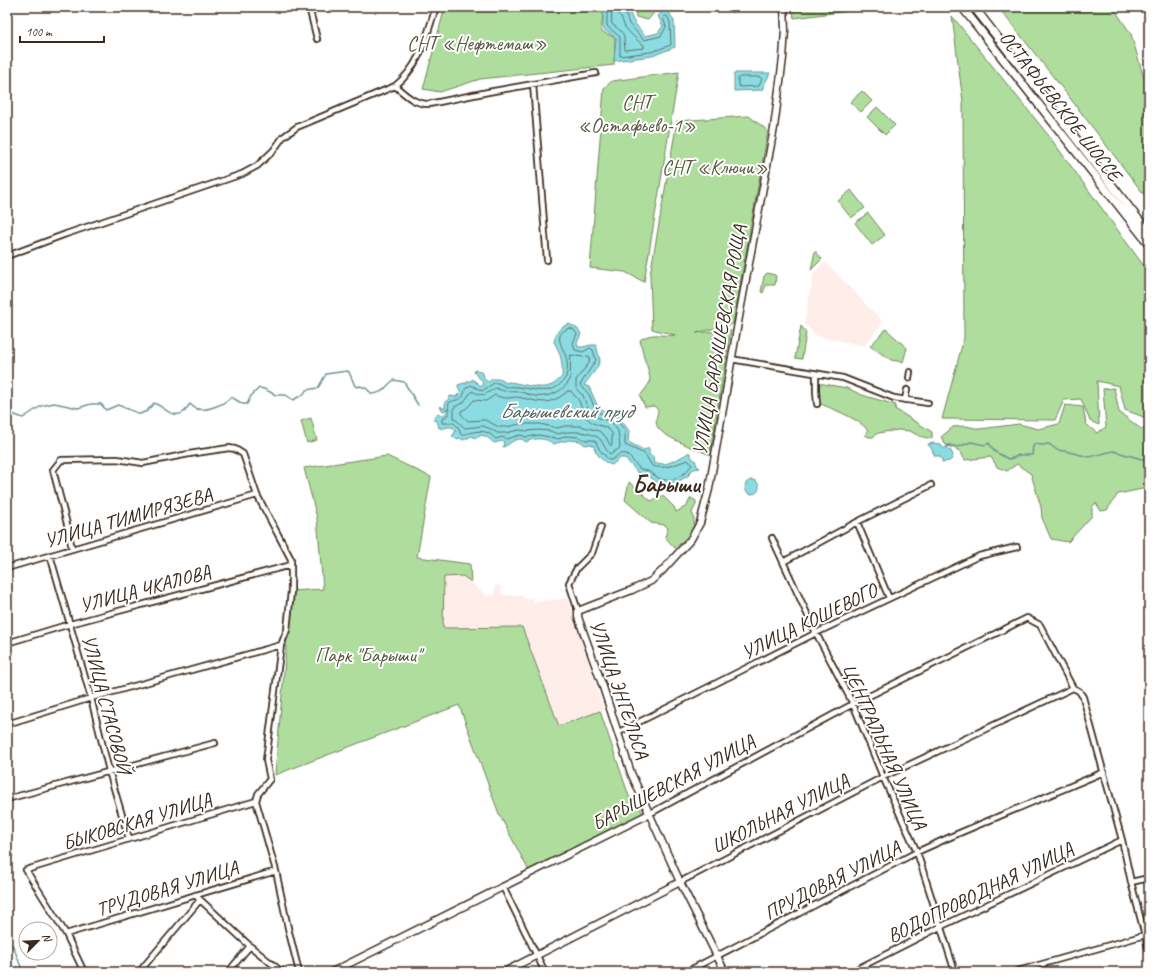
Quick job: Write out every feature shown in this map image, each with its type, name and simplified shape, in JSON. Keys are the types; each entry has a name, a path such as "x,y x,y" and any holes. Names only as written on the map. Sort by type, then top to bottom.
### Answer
{"main road":[{"name":"ОСТАФЬЕВСКОЕ ШОССЕ","path":"962,7 1149,244"},
{"name":"ОСТАФЬЕВСКОЕ ШОССЕ","path":"974,7 1149,233"}],"street":[{"path":"309,7 317,39"},
{"path":"7,256 242,174 257,166 274,151 283,137 297,127 395,86 408,74 420,55 436,7"},
{"name":"УЛИЦА БАРЫШЕВСКАЯ РОЩА","path":"578,611 632,590 651,580 662,571 691,539 705,510 774,128 783,52 784,7"},
{"path":"395,86 408,97 420,104 429,104 596,73"},
{"path":"533,84 548,260"},
{"path":"732,360 843,378 894,398 928,403"},
{"path":"909,378 910,372"},
{"path":"816,374 817,404"},
{"path":"905,400 907,390"},
{"path":"72,549 53,470 61,460 117,459 143,463 229,448 235,449 244,454 257,495 291,559 291,591 287,630 281,645 266,760 270,780 258,794 256,801 276,871 299,972"},
{"path":"783,562 857,522 931,485"},
{"name":"УЛИЦА ТИМИРЯЗЕВА","path":"7,568 257,495"},
{"path":"857,522 889,598"},
{"name":"УЛИЦА ЭНГЕЛЬСА","path":"601,527 592,553 576,568 569,584 578,611 578,616 619,732 631,773 680,882 725,972"},
{"name":"ЦЕНТРАЛЬНАЯ УЛИЦА","path":"772,538 816,633 853,704 883,777 917,852 954,972"},
{"name":"УЛИЦА КОШЕВОГО","path":"619,732 816,633 979,556 1017,547"},
{"name":"УЛИЦА СТАСОВОЙ","path":"50,555 91,698 109,772 128,839"},
{"name":"УЛИЦА ЧКАЛОВА","path":"7,643 70,624 291,565"},
{"name":"БАРЫШЕВСКАЯ УЛИЦА","path":"332,972 649,814 853,704 1027,618 1040,625 1073,688"},
{"path":"7,724 91,698 281,645"},
{"path":"1073,688 1079,691 1083,697 1122,840 1149,951"},
{"name":"ШКОЛЬНАЯ УЛИЦА","path":"504,972 883,777 1073,688"},
{"path":"7,799 215,743"},
{"name":"ПРУДОВАЯ УЛИЦА","path":"686,972 917,852 956,834 1104,772"},
{"name":"БЫКОВСКАЯ УЛИЦА","path":"66,934 26,870 256,801"},
{"name":"ВОДОПРОВОДНАЯ УЛИЦА","path":"851,972 940,927 1122,840"},
{"name":"ТРУДОВАЯ УЛИЦА","path":"66,934 276,871"},
{"path":"1131,882 1149,878"},
{"path":"503,887 545,972"},
{"path":"196,895 250,946 282,972"},
{"path":"139,972 200,900"},
{"path":"66,934 84,972"},
{"path":"1014,972 1145,935"},
{"path":"228,972 250,946"}],"shaded area":[{"path":"825,262 883,322 864,346 817,336 804,324 814,272"},
{"path":"463,576 487,596 495,595 495,586 500,585 502,595 533,598 533,602 568,598 604,710 560,727 522,627 443,628 444,577"}],"green space":[{"name":"СНТ «Нефтемаш»","path":"445,7 604,7 601,31 615,38 614,65 480,79 440,92 423,89"},
{"path":"635,7 657,7 648,20 636,17"},
{"path":"792,7 879,7 794,18"},
{"path":"998,7 1113,7 1131,34 1149,95 1149,194 1146,197 1066,93"},
{"path":"952,16 1049,136 1149,273 1149,419 1125,410 1119,386 1097,381 1099,425 1090,421 1081,399 1064,400 1055,420 942,419 964,338 963,102"},
{"name":"СНТ «Остафьево-1»","path":"679,72 644,282 625,272 590,268 604,88 612,81"},
{"path":"862,91 872,101 861,112 850,102"},
{"path":"877,107 895,125 885,135 867,117"},
{"name":"СНТ «Ключи»","path":"749,116 768,131 733,324 696,333 731,330 710,455 683,444 668,436 657,427 656,420 658,410 654,406 645,407 640,396 649,384 650,378 640,340 653,335 675,335 652,329 650,275 677,121"},
{"path":"851,190 865,208 851,218 838,201"},
{"path":"868,213 885,235 872,245 855,223"},
{"path":"815,251 822,259 811,270"},
{"path":"767,273 776,276 775,285 766,285 763,293 761,292 764,276"},
{"path":"801,326 806,332 802,359 795,358"},
{"path":"886,329 907,348 903,362 891,360 870,346"},
{"path":"818,383 847,388 862,395 896,405 895,409 932,432 932,439 919,436 910,431 898,430 878,433 873,437 869,437 865,435 868,431 859,423 846,415 818,403"},
{"path":"1114,388 1119,412 1141,429 1149,428 1149,490 1147,488 1118,494 1107,510 1101,511 1096,503 1092,507 1092,516 1068,542 1051,539 1042,518 1041,507 1031,474 1017,464 1007,471 997,467 991,457 965,460 960,451 946,445 941,437 953,427 966,426 980,429 1019,424 1038,429 1059,424 1065,405 1083,407 1086,424 1097,433 1106,427 1103,389"},
{"path":"311,418 317,440 307,443 301,421"},
{"name":"Парк \"Барыши\"","path":"387,456 431,477 417,557 470,564 471,582 463,576 444,577 443,628 522,627 559,726 600,711 632,805 639,806 643,814 529,871 499,814 459,705 275,775 291,591 323,589 317,518 304,468"},
{"path":"629,482 651,501 663,496 674,507 676,512 687,506 691,498 696,501 696,505 692,512 694,518 693,528 691,533 684,541 675,548 665,537 668,528 665,525 651,523 625,500"}],"water":[{"path":"603,7 623,7 630,12 634,22 645,36 658,33 663,26 658,16 666,7 674,21 675,47 652,56 614,61 616,38 603,29"},
{"path":"734,73 770,73 762,90 734,91"},
{"name":"Барышевский пруд","path":"568,324 579,330 581,334 577,343 578,347 596,345 600,360 597,368 584,385 589,387 599,409 608,412 616,412 629,431 628,442 644,450 649,448 649,455 653,456 654,464 664,464 670,462 689,452 695,460 697,466 700,468 694,469 688,476 677,482 663,484 658,483 646,474 638,473 625,458 620,458 612,465 609,464 598,455 594,446 591,444 585,445 580,441 569,440 553,444 544,439 536,439 526,442 519,439 503,447 504,442 494,443 482,435 476,438 472,436 463,440 452,437 456,430 451,427 439,428 437,420 434,421 434,417 438,413 439,415 447,414 446,412 448,409 443,411 440,407 445,408 445,402 450,396 457,397 457,395 461,392 458,385 464,383 467,384 467,381 472,381 472,379 483,386 482,381 474,372 475,370 483,373 484,379 489,382 492,379 500,379 506,383 509,382 542,387 547,387 555,383 562,377 562,367 560,355 554,342 558,331"},
{"path":"933,443 940,444 943,448 949,445 947,449 951,451 953,455 951,460 943,463 940,456 935,456 928,445"},
{"path":"752,480 757,482 759,487 757,492 752,494 747,492 745,487 747,482"}],"waterway":[{"path":"7,412 23,418 41,406 54,403 78,408 91,404 101,404 106,410 118,405 140,414 147,411 154,403 168,412 180,414 184,412 190,404 194,408 209,409 219,405 231,397 243,404 247,404 251,396 259,388 276,395 286,395 293,400 304,394 306,390 318,388 326,374 347,371 349,372 355,386 366,388 372,394 382,391 394,380 404,382 418,405"},
{"path":"947,446 958,447 971,442 985,445 989,443 994,451 1008,459 1019,455 1032,455 1033,446 1035,444 1049,444 1057,450 1089,457 1113,451 1142,459 1149,459"},
{"path":"7,944 13,946 23,972"}],"tunnel":[{"path":"907,390 909,378"}],"district":[{"name":"Барыши","path":"666,484"}]}
